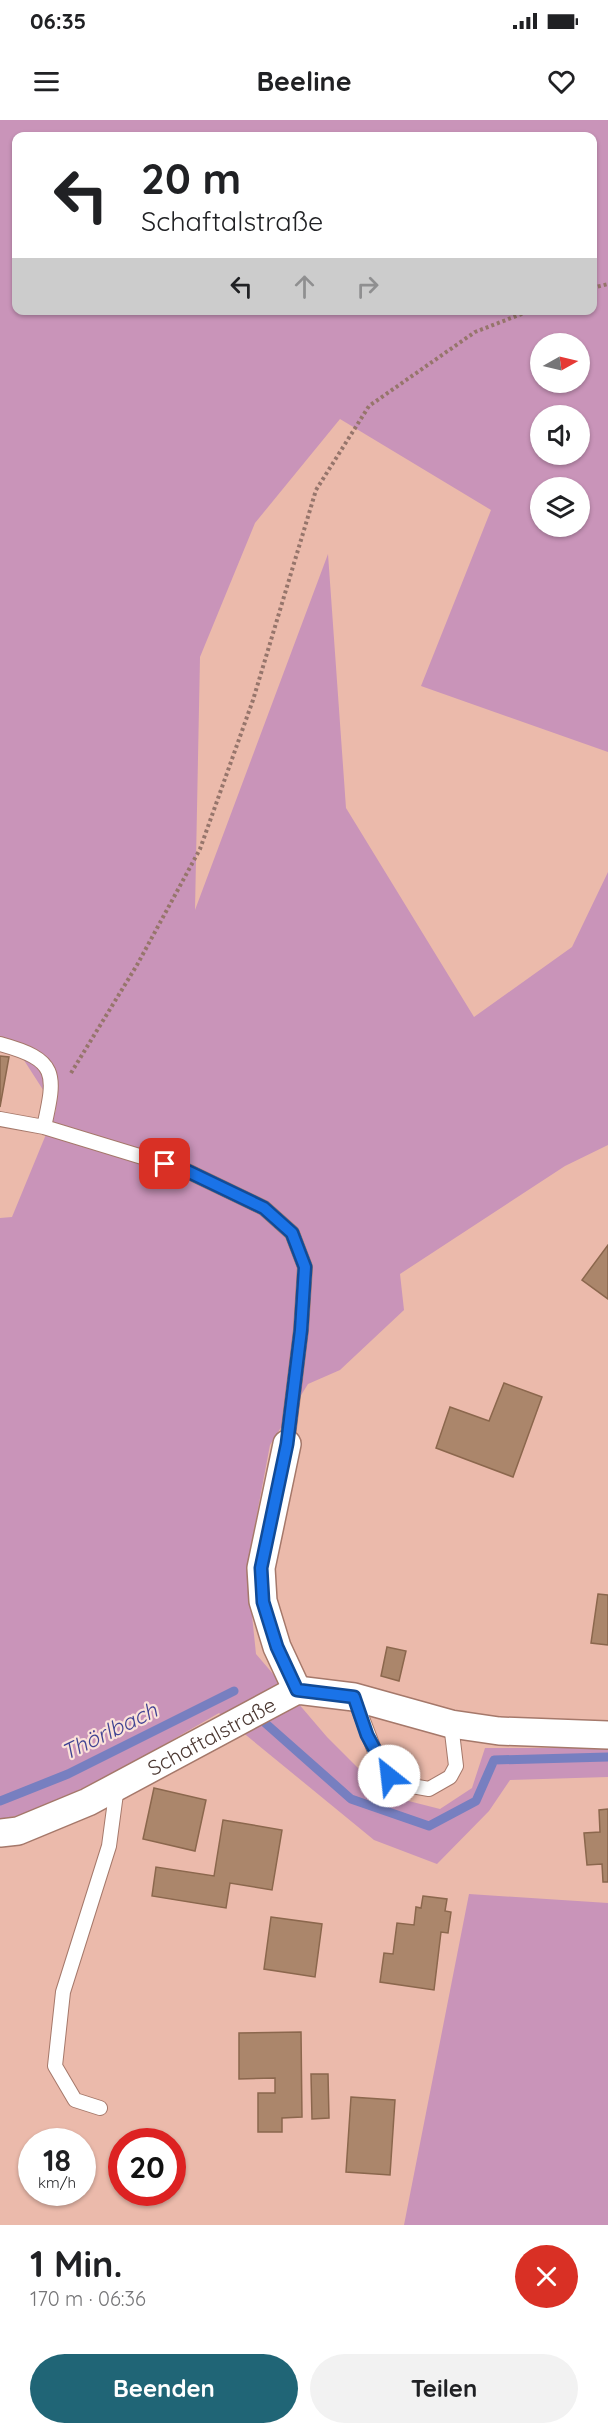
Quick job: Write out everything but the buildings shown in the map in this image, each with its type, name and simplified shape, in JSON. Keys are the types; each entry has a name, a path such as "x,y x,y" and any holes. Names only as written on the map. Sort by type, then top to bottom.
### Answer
{"street":[{"path":"287,1444 261,1568 263,1602 277,1647 297,1690"},
{"name":"Schaftalstraße","path":"0,1833 18,1831 88,1802 297,1690 354,1697 451,1724 499,1731 608,1735"}],"lane":[{"path":"0,1044 30,1053 45,1066 51,1080 52,1092 44,1128"},
{"path":"0,1119 44,1128 185,1170 264,1208 292,1233 305,1267 301,1330 287,1444"},
{"path":"354,1697 377,1757 389,1776 401,1784 429,1789 450,1777 456,1766 451,1724"},
{"path":"100,2108 75,2100 56,2066 63,1992 109,1846 117,1786"}],"path":[{"path":"52,1092 67,1080 137,965 200,849 253,700 316,490 369,406 475,332 519,315"}],"shaded area":[{"path":"0,120 608,120 608,752 421,686 491,510 340,419 255,523 200,657 195,910 328,554 346,808 474,1017 572,947 608,872 608,1145 565,1166 400,1274 404,1310 340,1370 308,1384 270,1445 247,1567 256,1654 327,1737 385,1795 440,1809 472,1788 485,1748 608,1748 608,1777 510,1780 489,1811 437,1864 374,1840 219,1713 120,1770 31,1813 0,1819 0,1218 12,1217 56,1110 20,1054 0,1047"},
{"path":"469,1894 608,1903 608,2225 404,2225"}],"waterway":[{"name":"Thörlbach","path":"0,1801 68,1774 234,1691"},
{"name":"Thörlbach","path":"264,1722 351,1799 429,1826 476,1801 494,1760 608,1757"}],"route":[{"path":"165,1164 185,1170 264,1208 292,1233 305,1267 301,1330 287,1444 261,1568 263,1602 277,1647 297,1690 354,1697 367,1735 389,1776"}]}
